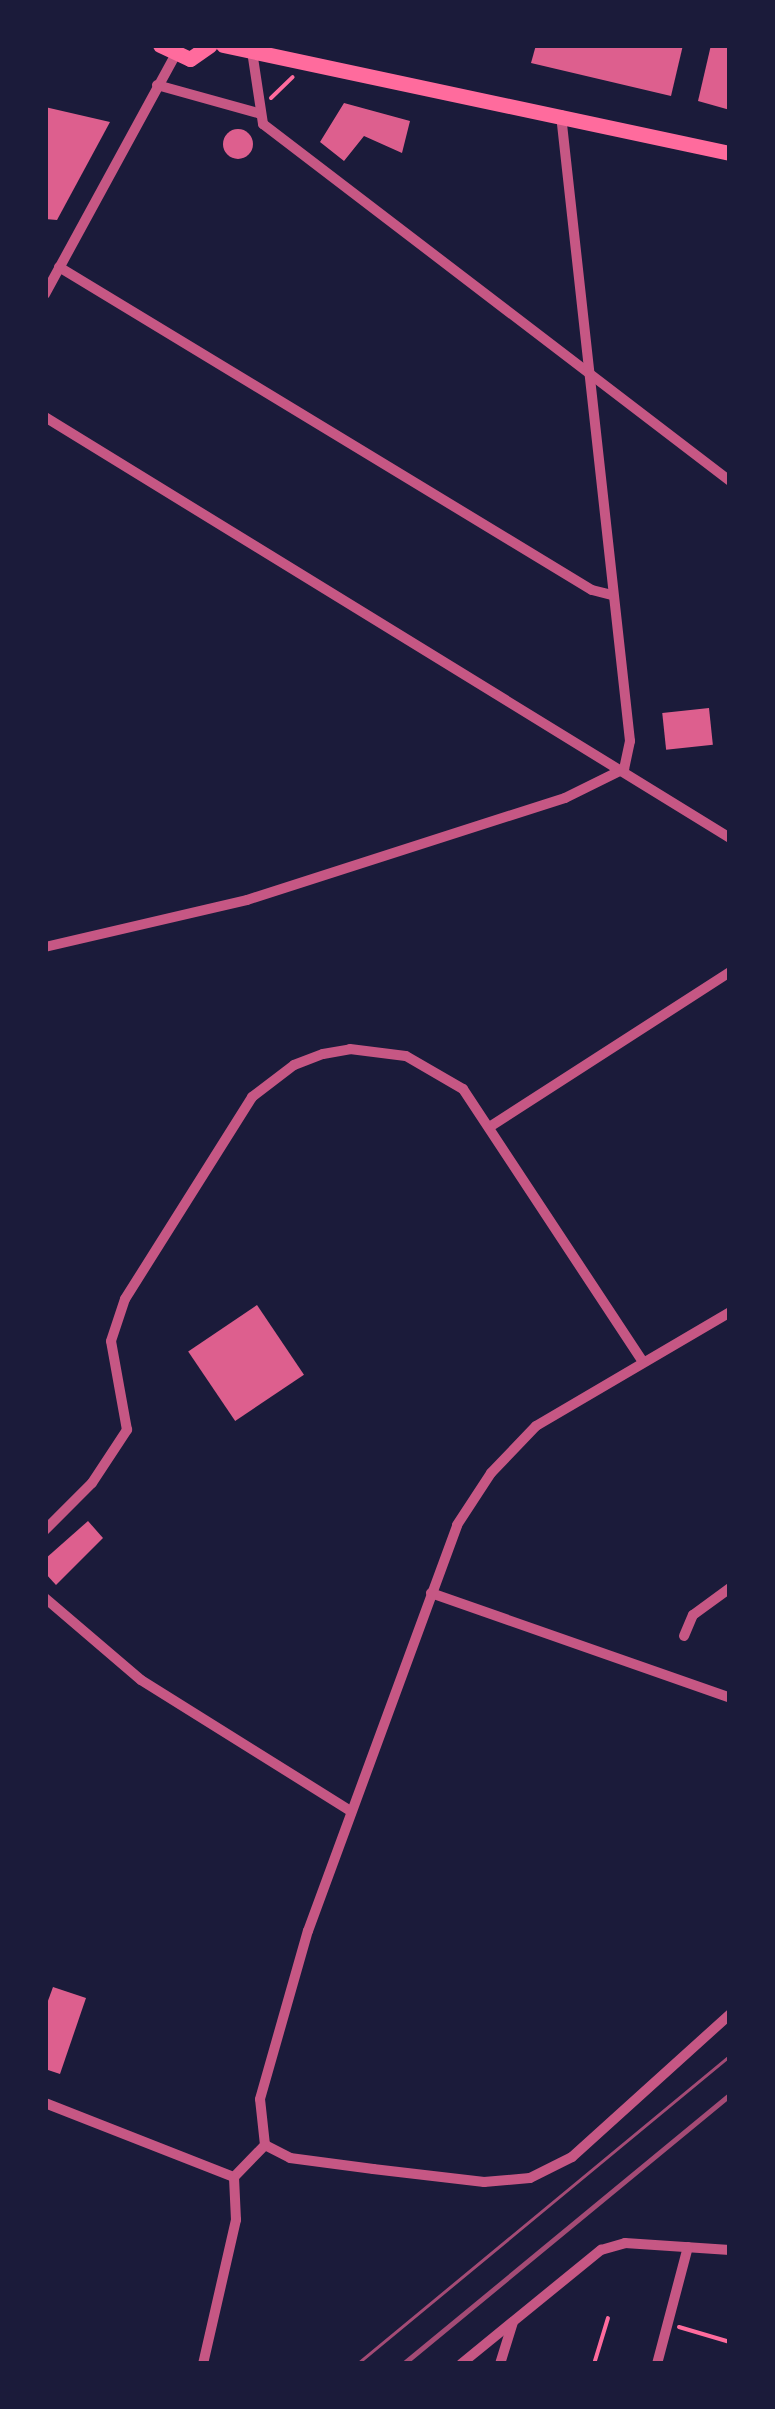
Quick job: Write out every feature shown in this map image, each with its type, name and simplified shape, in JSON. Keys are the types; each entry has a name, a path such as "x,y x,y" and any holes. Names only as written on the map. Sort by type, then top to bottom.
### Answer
{"main road":[{"path":"160,45 175,56 190,59 210,45"},
{"path":"223,45 730,153"}],"street":[{"path":"252,51 260,80 258,113 263,124 730,481"},
{"path":"45,294 175,56"},
{"path":"158,85 258,113"},
{"path":"561,114 630,741 624,770"},
{"path":"60,267 592,590 612,595"},
{"path":"45,417 730,838"},
{"path":"45,947 247,900 566,798 624,770"},
{"path":"490,1126 730,972"},
{"path":"45,1530 92,1484 127,1430 111,1342 116,1321 252,1097 294,1065 322,1054 372,1050 406,1056 444,1074 490,1126 643,1362"},
{"path":"266,2145 260,2099 351,1811 457,1525 511,1451 574,1400 730,1312"},
{"path":"684,1636 693,1615 730,1588"},
{"path":"431,1592 730,1698"},
{"path":"45,1598 141,1680 351,1811"},
{"path":"266,2145 290,2158 373,2169 484,2182 530,2178 572,2157 730,2014"},
{"path":"45,2103 234,2177"},
{"path":"203,2364 236,2220 234,2177 266,2145"},
{"path":"461,2364 601,2250 625,2243 730,2250"},
{"path":"658,2364 688,2247"},
{"path":"500,2364 513,2321"}],"path":[{"path":"258,113 313,63"},
{"path":"594,2364 608,2318"},
{"path":"670,2325 730,2342"}],"building":[{"path":"536,45 683,45 671,96 531,63"},
{"path":"711,45 730,45 730,110 698,101"},
{"path":"344,103 410,121 402,153 364,136 344,161 320,142"},
{"path":"45,107 110,122 57,220 45,219"},
{"path":"238,129 252,138 253,144 244,158 238,159 224,150 223,144 232,130"},
{"path":"709,708 713,745 666,750 662,713"},
{"path":"257,1305 304,1375 235,1421 188,1351"},
{"path":"88,1521 103,1538 56,1585 45,1573 45,1559"},
{"path":"53,1987 86,1998 60,2074 45,2069 45,2009"}],"tram line":[{"path":"357,2364 730,2055"}],"railway":[{"path":"403,2364 730,2094"}]}
